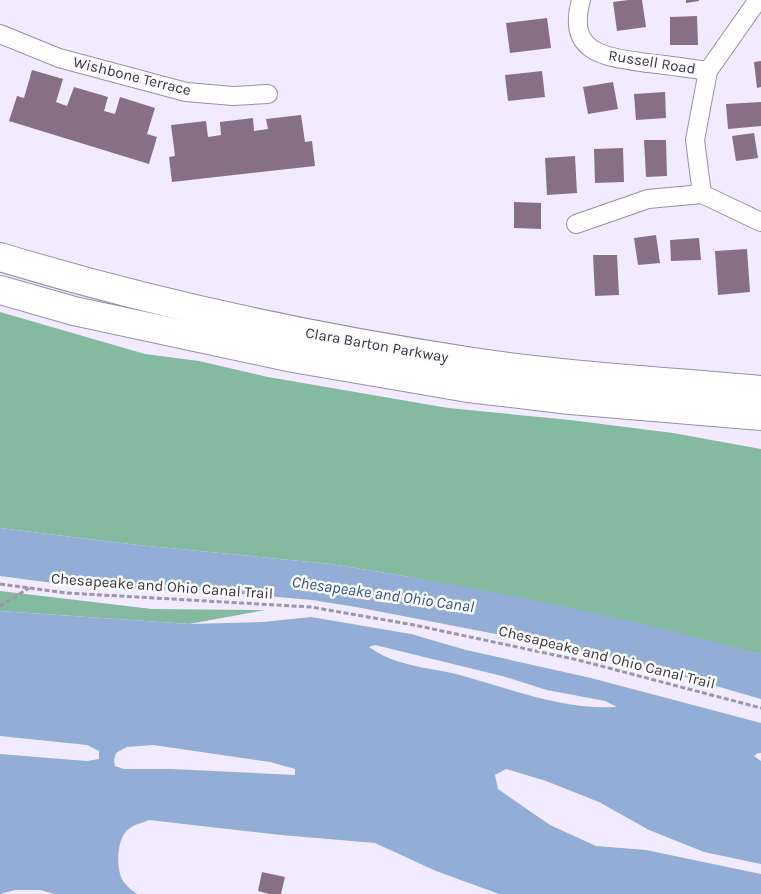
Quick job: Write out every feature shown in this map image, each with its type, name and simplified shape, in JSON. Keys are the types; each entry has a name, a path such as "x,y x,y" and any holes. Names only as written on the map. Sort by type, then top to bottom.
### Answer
{"main road":[{"name":"Clara Barton Parkway","path":"0,257 156,300 301,332 468,361 761,390"},
{"name":"Clara Barton Parkway","path":"0,290 74,311 293,358 468,388 570,400 761,416"},
{"path":"0,298 74,311"},
{"path":"548,370 761,376"},
{"path":"662,407 761,430"}],"street":[{"name":"Russell Road","path":"581,0 576,17 578,28 582,39 592,49 608,57 708,71"},
{"path":"702,194 695,140 708,71 758,0"},
{"name":"Wishbone Terrace","path":"0,34 59,58 186,92 234,96 268,94"},
{"path":"576,224 648,199 702,194 761,222"}],"path":[{"name":"Chesapeake and Ohio Canal Trail","path":"0,584 68,593 311,607 423,627 578,660 761,708"},
{"path":"0,606 28,588"}],"green space":[{"path":"0,312 145,354 199,361 268,377 448,408 570,420 673,433 761,449 761,654 410,577 331,564 138,545 0,528"},
{"path":"0,591 152,609 265,610 189,624 0,611"}],"water":[{"name":"Chesapeake and Ohio Canal","path":"0,528 138,545 331,564 519,597 631,621 761,654 761,699 671,673 579,650 356,607 312,600 256,595 68,585 0,576"},
{"path":"0,611 189,624 263,622 311,617 411,634 466,650 591,678 761,723 761,753 754,756 761,761 761,864 704,852 649,830 599,802 546,781 506,769 495,775 498,789 550,825 596,846 646,850 761,874 761,894 499,894 436,871 375,843 281,835 149,820 130,828 122,837 120,843 118,865 121,877 137,894 55,894 40,890 15,890 0,894 0,754 87,761 99,759 99,751 87,745 0,736","holes":["375,645 502,676 547,690 605,701 617,707 596,707 556,702 456,674 411,665 389,658 369,647","153,745 270,762 295,769 295,775 171,769 124,769 115,766 116,753 127,747"]}],"building":[{"path":"642,0 646,27 617,31 613,2"},
{"path":"686,0 699,0 699,1 686,3"},
{"path":"697,16 698,45 670,45 670,17"},
{"path":"547,18 551,48 510,53 506,23"},
{"path":"761,61 761,87 757,88 754,62"},
{"path":"32,70 63,79 56,102 67,106 74,87 108,97 104,111 115,114 120,97 155,108 147,134 157,137 149,164 9,121 17,96 24,98"},
{"path":"542,71 545,97 508,101 505,75"},
{"path":"613,82 618,109 588,114 583,87"},
{"path":"665,92 666,118 636,120 634,94"},
{"path":"761,102 761,126 728,129 726,104"},
{"path":"301,115 305,142 312,141 315,166 172,182 169,157 175,156 171,125 206,121 208,137 221,135 220,122 253,118 254,131 268,129 266,119"},
{"path":"754,133 758,158 736,161 732,136"},
{"path":"644,140 666,140 667,176 646,177"},
{"path":"623,148 624,182 595,183 594,149"},
{"path":"575,156 577,193 547,195 545,158"},
{"path":"514,202 541,203 541,229 514,228"},
{"path":"656,235 660,263 638,265 634,238"},
{"path":"699,238 701,260 671,261 670,240"},
{"path":"747,249 750,292 718,295 715,251"},
{"path":"593,255 617,255 619,295 595,296"},
{"path":"262,872 285,877 281,894 269,894 258,891"}]}
